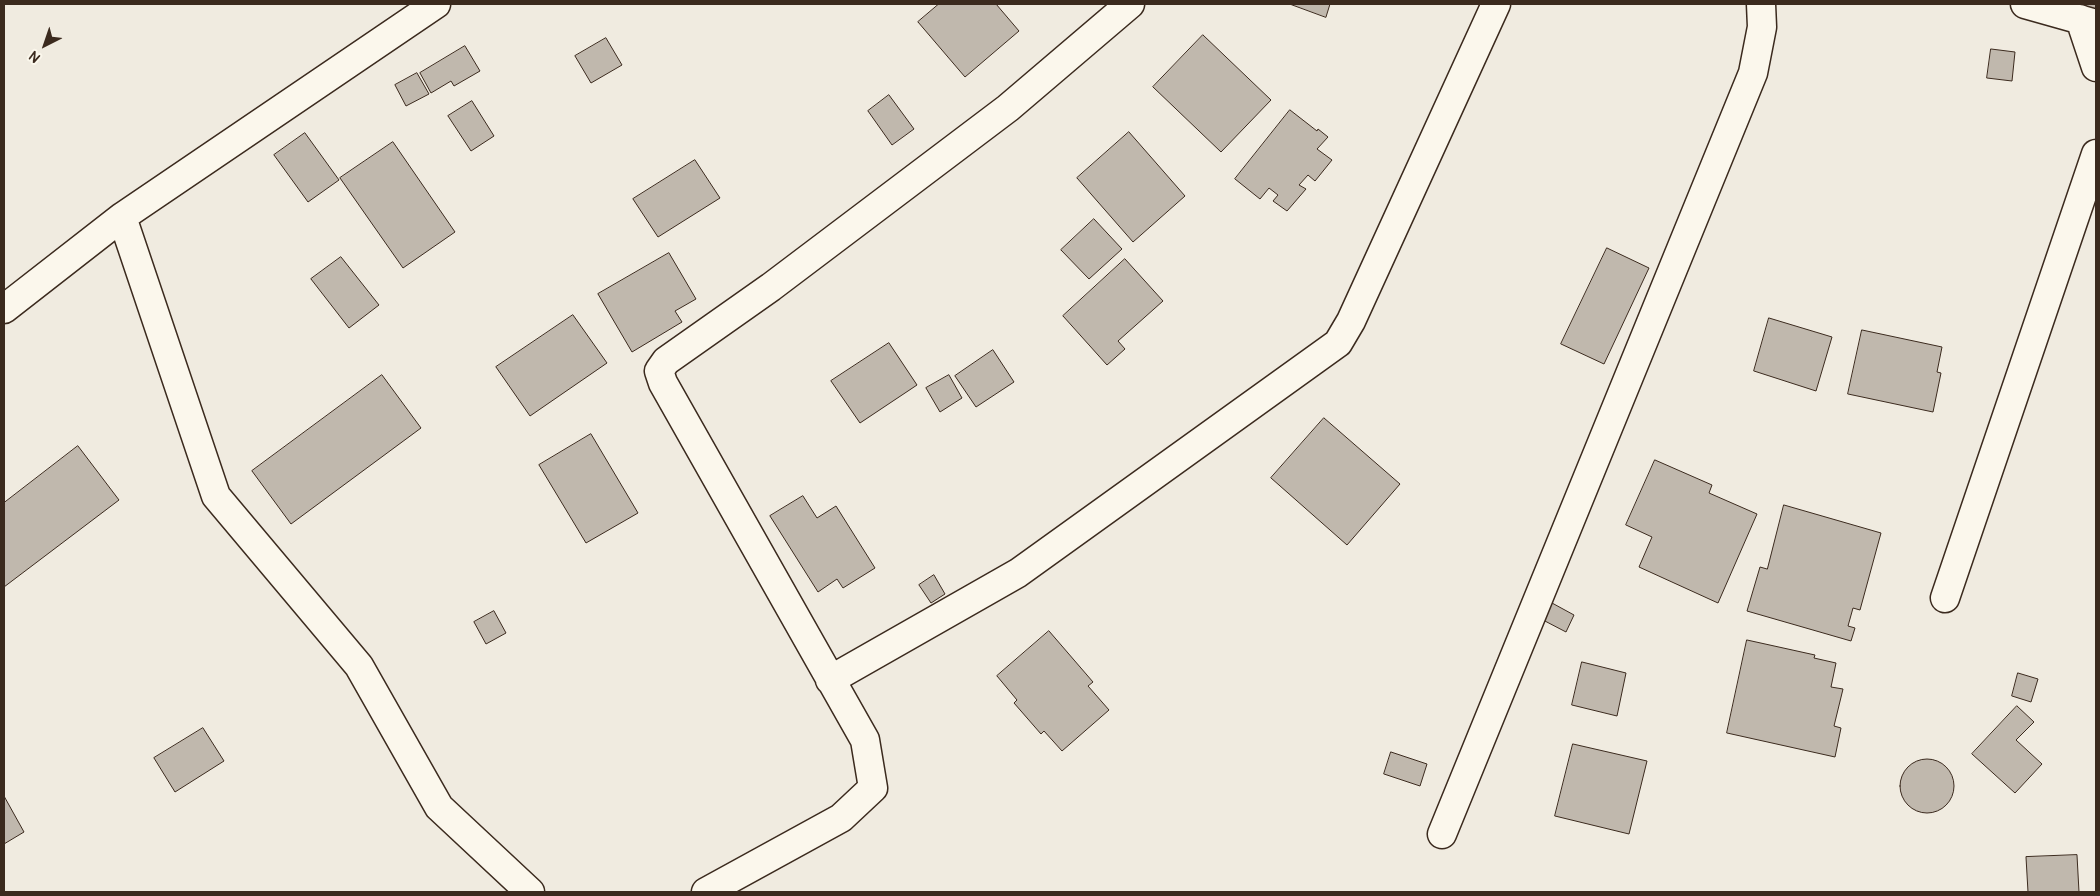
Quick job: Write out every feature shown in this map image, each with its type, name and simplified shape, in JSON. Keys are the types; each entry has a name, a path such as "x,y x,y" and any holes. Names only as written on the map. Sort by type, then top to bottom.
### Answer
{"street":[{"path":"4,309 122,217 436,4"},
{"path":"706,892 841,818 873,788 865,740 663,382 659,371 666,361 779,281 1008,108 1130,4"},
{"path":"830,680 1018,572 1338,343 1351,321 1496,4"},
{"path":"1442,834 1753,73 1762,27 1761,4"},
{"path":"2024,4 2088,22 2096,67"},
{"path":"1945,598 2096,154"},
{"path":"122,217 216,496 360,666 439,807 530,892"}],"building":[{"path":"939,4 996,4 1019,31 965,77 918,22"},
{"path":"1290,4 1330,4 1326,17"},
{"path":"2045,4 2096,4 2096,18"},
{"path":"1203,35 1271,100 1221,152 1153,87"},
{"path":"606,38 622,65 591,83 575,56"},
{"path":"465,46 480,71 454,86 451,81 431,93 420,73"},
{"path":"1991,49 2015,52 2012,81 1987,78"},
{"path":"417,73 429,94 406,106 395,85"},
{"path":"889,95 914,129 892,145 868,111"},
{"path":"472,101 494,136 471,151 448,116"},
{"path":"1290,110 1328,137 1317,149 1332,160 1315,181 1308,175 1299,185 1306,189 1287,211 1273,201 1278,195 1269,188 1260,199 1235,179"},
{"path":"1129,132 1185,196 1133,242 1077,178"},
{"path":"305,133 339,180 308,202 274,155"},
{"path":"393,142 455,232 403,268 340,178"},
{"path":"695,160 720,198 658,237 633,199"},
{"path":"1094,219 1122,249 1089,279 1061,250"},
{"path":"1607,248 1649,268 1604,364 1561,344"},
{"path":"669,253 696,299 675,311 682,322 632,352 598,294"},
{"path":"341,257 379,305 349,328 311,279"},
{"path":"1125,259 1163,301 1118,341 1125,349 1107,365 1063,316"},
{"path":"573,315 607,363 530,416 496,367"},
{"path":"1769,318 1832,337 1816,391 1754,371"},
{"path":"1862,330 1942,347 1937,372 1941,373 1933,412 1848,394"},
{"path":"889,343 917,385 860,423 831,381"},
{"path":"993,350 1014,382 976,407 955,376"},
{"path":"382,375 421,428 291,524 252,471"},
{"path":"949,375 962,398 940,412 926,388"},
{"path":"1324,418 1400,484 1347,545 1271,478"},
{"path":"591,434 638,513 586,543 539,465"},
{"path":"78,446 119,500 4,587 4,503"},
{"path":"1655,460 1712,485 1709,493 1757,514 1718,603 1639,567 1652,537 1626,525"},
{"path":"803,496 817,518 836,506 875,568 843,588 837,579 818,592 770,516"},
{"path":"1784,505 1881,533 1860,610 1853,608 1848,626 1855,628 1851,641 1747,611 1760,567 1767,569"},
{"path":"934,575 945,594 931,603 919,585"},
{"path":"1552,603 1574,615 1566,632 1543,620"},
{"path":"494,611 506,633 486,644 474,622"},
{"path":"1049,631 1093,682 1088,686 1109,710 1062,751 1044,731 1041,734 1014,703 1017,700 997,676"},
{"path":"1747,640 1815,655 1814,658 1836,663 1831,687 1843,689 1834,726 1841,728 1835,757 1727,733"},
{"path":"1582,662 1626,673 1617,716 1572,705"},
{"path":"2018,673 2038,679 2031,702 2012,696"},
{"path":"2017,706 2034,722 2016,740 2042,764 2015,793 1972,754"},
{"path":"203,728 224,761 175,792 154,758"},
{"path":"1573,744 1647,761 1629,834 1555,816"},
{"path":"1391,752 1427,764 1420,786 1384,774"},
{"path":"1922,759 1932,759 1946,767 1952,776 1954,786 1952,796 1946,805 1932,813 1922,813 1912,808 1905,801 1900,791 1900,781 1905,771 1912,764"},
{"path":"4,796 24,832 4,844"},
{"path":"2077,855 2079,892 2028,892 2026,857"}]}
